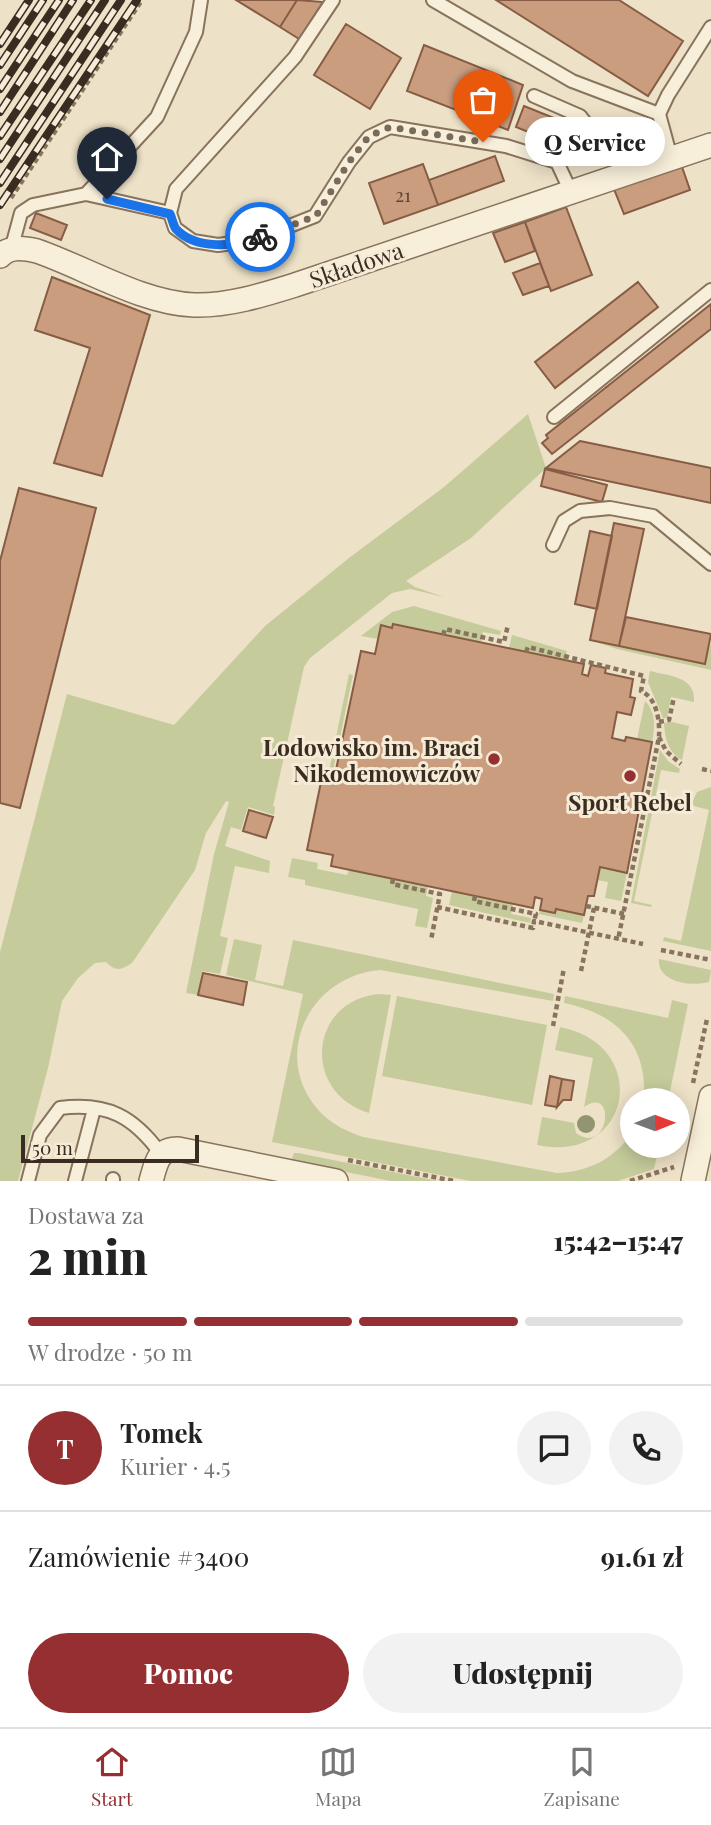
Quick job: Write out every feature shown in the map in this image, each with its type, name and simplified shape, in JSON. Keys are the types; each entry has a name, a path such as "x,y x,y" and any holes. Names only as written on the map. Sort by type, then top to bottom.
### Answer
{"street":[{"name":"Składowa","path":"6,253 20,248 37,251 158,299 194,305 217,303 295,285 711,145"},
{"path":"693,1181 708,1130 711,1097"},
{"path":"151,1181 156,1162 162,1154 171,1149 336,1181"}],"lane":[{"path":"86,194 157,117 196,32 201,0"},
{"path":"333,0 295,57 176,189 170,214 175,228 193,241 218,245 254,240 316,216 349,162 369,136 390,127 506,146 557,162"},
{"path":"433,0 572,81 659,114"},
{"path":"671,158 659,114 711,27"},
{"path":"534,96 580,116 587,125 584,132 558,153 557,162 571,192"},
{"path":"6,253 21,213 33,205 86,194 170,214"},
{"path":"554,417 711,290"},
{"path":"553,545 564,521 580,512 610,508 653,516 711,564"},
{"path":"28,1181 40,1135 60,1108 79,1106 123,1115 146,1133 162,1154"},
{"path":"75,1181 94,1109"}],"path":[{"path":"6,205 142,0"},
{"path":"443,635 445,629 504,642 509,625"},
{"path":"526,652 528,647 644,676 641,691 647,693 654,704 659,722 659,737 618,940"},
{"path":"659,722 669,720 674,697"},
{"path":"659,737 666,751 681,764"},
{"path":"702,769 711,771"},
{"path":"393,879 392,884 440,894 431,940"},
{"path":"437,907 533,928 536,914 474,901 475,896"},
{"path":"586,906 624,914"},
{"path":"581,971 594,908"},
{"path":"534,921 643,944"},
{"path":"661,950 711,960"},
{"path":"553,1026 564,968"},
{"path":"335,1158 454,1181"},
{"path":"630,1181 675,1166"}],"green space":[{"path":"528,414 546,468 471,538 406,581 444,597 410,589 392,593 310,658 304,667 273,806 274,815 248,807 241,830 231,827 225,846 270,861 269,873 235,866 220,936 228,938 220,974 202,971 198,995 186,993 214,854 229,802 226,801 206,833 195,870 132,963 119,969 106,962 95,963 78,978 62,1001 48,1068 18,1181 0,1181 0,952 67,694 174,725 265,626 349,558 444,487"},
{"path":"414,606 501,631 500,635 483,632 481,642 393,624 392,628 381,626 378,639 361,636 392,612"},
{"path":"512,635 567,651 565,660 509,648"},
{"path":"590,640 705,664 711,643 711,670 617,649"},
{"path":"650,671 686,682 691,687 694,702 671,697 667,718 663,718 648,682"},
{"path":"349,674 353,675 333,771 329,771"},
{"path":"645,701 654,720 652,742 637,739"},
{"path":"664,723 689,726 682,760 673,753 666,740"},
{"path":"660,750 668,761 680,769 679,773 661,770 634,901 652,905 651,907 631,903"},
{"path":"711,787 711,951 663,941 664,937 681,941 709,810 692,803 697,792"},
{"path":"292,858 318,863 317,869 347,875 349,870 428,886 426,896 433,898 427,928 415,926 418,909 305,885 305,880 288,877"},
{"path":"600,867 627,873 621,901 605,898 608,882 597,880"},
{"path":"452,891 513,904 511,914 531,918 530,923 449,905"},
{"path":"556,909 584,915 582,923 539,914 540,910"},
{"path":"234,939 262,945 255,980 283,986 293,940 554,994 553,1001 380,970 355,976 333,987 316,1004 304,1023 298,1046 298,1069 306,1092 321,1113 341,1128 363,1137 557,1173 590,1167 609,1157 620,1147 620,1158 656,1158 654,1169 618,1181 471,1181 272,1142 303,994 226,975"},
{"path":"659,959 711,970 709,982 693,984 669,978 663,973"},
{"path":"378,994 391,995 369,1113 347,1102 332,1087 324,1069 322,1049 327,1030 338,1013 355,1001"},
{"path":"397,996 547,1025 532,1105 382,1076"},
{"path":"565,996 668,1018 672,1000 688,1004 671,1088 644,1088 641,1063 625,1035 599,1015 564,1003"},
{"path":"560,1027 590,1038 609,1056 619,1078 619,1100 611,1121 598,1133 605,1120 605,1111 601,1105 594,1102 584,1107 593,1058 555,1050"},
{"path":"542,1117 574,1123 576,1133 587,1138 595,1136 569,1146 537,1145"},
{"path":"294,1153 438,1181 391,1181 291,1161"}],"building":[{"path":"236,0 297,0 280,27"},
{"path":"297,0 323,2 299,39 280,27"},
{"path":"496,0 619,0 683,41 648,96"},
{"path":"346,24 401,58 370,109 314,75"},
{"path":"424,45 523,85 508,130 407,91"},
{"path":"524,106 559,120 550,141 516,127"},
{"path":"495,156 504,181 438,205 429,180"},
{"path":"423,164 438,205 384,224 369,183"},
{"path":"681,164 690,190 624,214 614,189"},
{"path":"566,207 592,275 551,291 525,222"},
{"path":"36,213 67,225 61,240 30,228"},
{"path":"525,222 535,251 505,262 493,233"},
{"path":"540,263 549,286 523,295 513,273"},
{"path":"52,277 150,315 102,476 54,463 90,348 35,330"},
{"path":"638,282 658,307 555,388 535,362"},
{"path":"711,304 711,329 552,454 542,443 548,438 546,435"},
{"path":"580,441 711,468 711,503 546,468"},
{"path":"545,469 607,485 602,502 541,486"},
{"path":"19,488 96,508 20,808 0,803 0,561"},
{"path":"614,523 644,529 619,646 590,640"},
{"path":"590,531 612,536 597,609 575,604"},
{"path":"626,617 711,634 705,664 619,646"},
{"name":"Lodowisko im. Braci Nikodemowiczów","path":"393,624 584,664 582,674 588,676 591,665 606,668 605,673 633,679 630,697 635,698 631,715 617,712 612,738 625,741 626,737 652,742 627,873 600,867 594,896 588,896 584,915 556,909 555,913 540,910 542,899 535,897 533,908 331,866 333,855 307,850 321,782 333,784 361,651 375,654 381,625 392,628"},
{"path":"249,810 273,817 266,838 243,831"},
{"path":"203,973 247,982 243,1005 198,995"},
{"path":"550,1076 562,1079 557,1107 545,1105"},
{"path":"562,1079 574,1081 571,1100 563,1100 557,1107"}],"railway":[{"path":"0,44 29,0"},
{"path":"0,65 43,0"},
{"path":"0,89 59,0"},
{"path":"0,112 73,0"},
{"path":"0,136 91,0"},
{"path":"0,159 105,0"},
{"path":"0,183 121,0"},
{"path":"0,205 137,0"}],"way so far":[{"path":"260,237 316,216 349,162 369,136 390,127 483,142"}],"place":[{"name":"Q Service","path":"483,142"},
{"name":"Lodowisko im. Braci Nikodemowiczów","path":"494,759"},
{"name":"Sport Rebel","path":"630,776"}],"route":[{"path":"107,199 170,214 175,228 193,241 218,245 260,237"}]}
